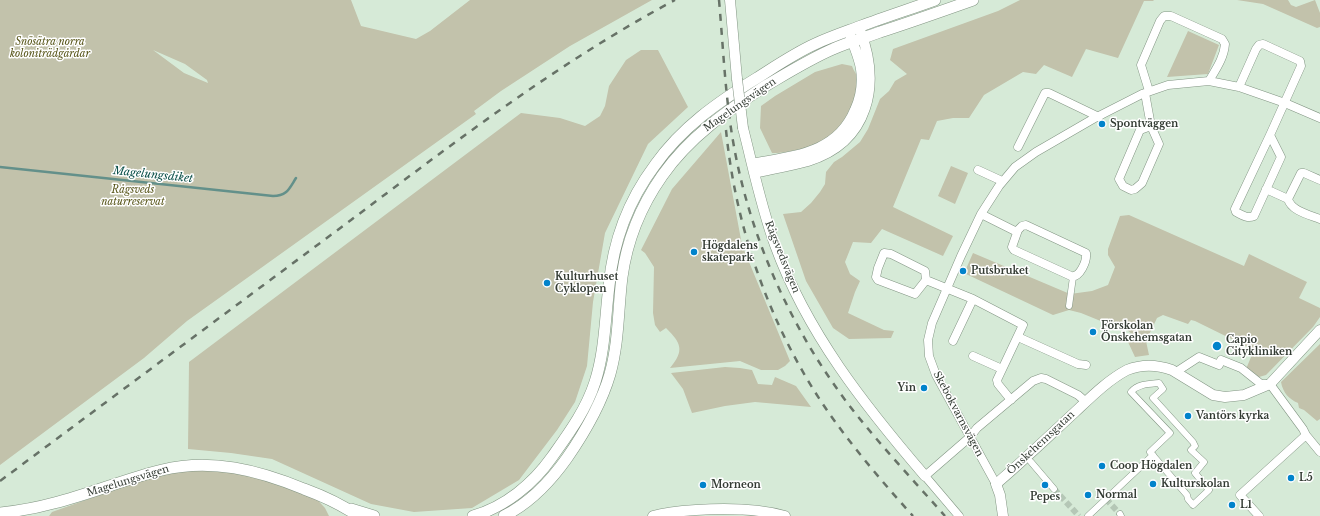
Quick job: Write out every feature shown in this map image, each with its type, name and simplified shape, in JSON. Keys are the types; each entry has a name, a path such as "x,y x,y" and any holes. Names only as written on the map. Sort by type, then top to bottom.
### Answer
{"main road":[{"name":"Magelungsvägen","path":"473,516 493,508 527,486 550,461 586,406 602,355 610,273 615,246 633,200 645,178 662,155 689,126 720,102 780,63 814,44 935,0"},
{"name":"Magelungsvägen","path":"504,516 529,500 547,483 573,449 598,407 606,387 613,360 622,276 626,252 631,235 642,210 662,175 680,152 721,116 800,65 832,49 973,0"},
{"name":"Magelungsvägen","path":"0,513 25,510 55,503 162,470 198,465 238,468 260,473 316,494 346,508 358,516"},
{"name":"Magelungsvägen","path":"346,508 374,516"}],"street":[{"name":"Rågsvedsvägen","path":"730,0 743,128 760,198 775,246 789,280 806,314 833,359 856,391 925,476"},
{"path":"1151,126 1140,130 1119,179 1123,186 1131,190 1135,189 1142,183 1159,144 1151,126 1147,92 1141,65 1160,21 1164,16 1171,16 1222,39 1225,44 1224,51 1220,62 1209,81"},
{"path":"753,168 808,161 832,150 848,138 859,123 867,102 870,66 854,29"},
{"path":"1239,87 1259,45 1263,44 1300,61 1301,66 1285,103 1235,209 1236,212 1246,217 1251,218 1254,216 1281,157 1270,135"},
{"name":"Skebokvarnsvägen","path":"1003,516 1000,495 996,484 936,375 931,363 928,348 929,331 963,252 981,214 1002,181 1015,167 1036,152 1098,117 1147,92 1168,85 1209,81 1239,87 1285,103 1320,118"},
{"path":"1018,147 1042,96 1045,93 1049,93 1098,117"},
{"path":"978,170 1002,181"},
{"path":"1320,180 1301,173 1288,199 1289,204 1295,208 1320,219"},
{"path":"1266,189 1288,199"},
{"path":"981,214 1017,232"},
{"path":"1069,306 1073,277 1076,276 1081,270 1086,253 1026,225 1022,226 1017,232 1012,247 1014,250 1073,277"},
{"path":"884,253 887,253 925,271 926,280 916,294 878,280 876,274 881,258 884,253"},
{"path":"926,280 973,300 1023,325 997,380 998,384 1010,400"},
{"path":"953,341 973,300"},
{"name":"Önskehemsgatan","path":"996,484 1086,402 1112,380 1127,371 1138,367 1158,366 1176,372 1213,395 1236,397 1270,384 1320,330"},
{"path":"1018,337 1078,364 1086,365"},
{"path":"973,356 1002,369"},
{"path":"1176,372 1199,356 1219,365 1221,360 1241,368 1261,384 1270,384 1306,435 1320,452"},
{"path":"959,516 925,476 970,437 977,428 1033,381 1041,378 1046,378 1078,395 1086,402"},
{"path":"1088,516 1152,455 1150,452 1170,434 1131,392 1135,387 1145,384 1158,383 1163,389 1153,398 1195,446 1191,450 1204,462 1195,473 1209,490 1193,505 1188,499 1187,494 1152,455"},
{"path":"1259,516 1240,494 1306,435"},
{"name":"Önskehemsgatan","path":"1031,462 1054,489"},
{"path":"653,516 673,511 727,508 757,510 786,516"}],"green space":[{"name":"Rågsveds naturreservat","path":"0,0 351,0 361,26 416,39 430,31 470,0 652,0 570,46 501,91 474,111 476,114 187,321 144,358 0,465","holes":["153,50 185,64 207,80 208,83 184,73"]},
{"path":"1020,0 1154,0 1144,1 1118,58 1086,49 1072,77 1044,65 1036,74 1023,72 984,95 969,118 953,118 937,121 929,140 921,139 893,207 953,236 943,256 882,229 871,243 853,242 845,262 850,274 860,281 848,313 884,330 894,331 891,338 849,339 833,328 806,281 783,214 801,212 811,203 825,184 826,172 834,162 860,142 868,129 880,99 889,91 895,81 907,74 890,60 893,49 998,11"},
{"path":"1237,0 1288,0 1291,5 1296,7 1315,0 1320,13 1320,27 1317,28 1263,4"},
{"path":"1188,31 1219,45 1208,74 1167,77"},
{"path":"641,50 658,50 688,107 648,144 605,233 593,302 587,366 575,402 557,430 519,480 472,508 414,512 371,504 272,459 188,449 189,362 521,113 560,118 585,126 600,116 605,106 609,86 626,60"},
{"path":"842,64 852,66 857,79 854,99 845,121 840,127 818,144 790,151 772,153 760,128 761,106 815,72"},
{"name":"Högdalens skatepark","path":"721,132 742,245 790,361 778,370 761,370 740,361 670,368 678,356 678,343 666,328 660,332 655,325 653,313 654,267 645,253 641,250 672,189"},
{"path":"951,166 968,173 955,204 938,196"},
{"path":"1129,215 1244,266 1249,254 1307,282 1299,298 1320,308 1320,317 1313,327 1266,375 1259,377 1246,369 1254,350 1195,321 1191,320 1188,324 1163,315 1157,318 1146,341 1149,355 1135,357 1128,342 1133,335 1126,329 1069,310 1053,315 966,274 966,269 973,253 1070,294 1092,291 1108,285 1115,267 1108,255 1108,249 1120,216"},
{"path":"1320,344 1320,419 1317,421 1304,410 1299,408 1298,403 1287,395 1281,382"},
{"path":"725,367 752,370 758,384 772,385 775,377 796,386 811,407 755,402 725,406 692,413 683,389 671,373"},
{"path":"187,469 221,470 285,485 312,494 325,508 329,516 49,516 52,512 153,476"}],"waterway":[{"name":"Magelungsdiket","path":"0,167 273,196 278,196 285,193 296,178"}],"tunnel":[{"path":"1054,489 1079,516"},
{"path":"1106,499 1120,514"}],"railway":[{"path":"0,481 429,161 508,104 590,50 675,0"},
{"path":"719,0 724,68 732,135 739,172 749,209 775,280 791,314 830,379 874,436 945,516"},
{"path":"726,130 738,206 760,280 774,315 810,384 831,416 870,467 913,516"}],"place":[{"name":"Spontväggen","path":"1102,124"},
{"name":"Högdalens skatepark","path":"694,252"},
{"name":"Putsbruket","path":"963,271"},
{"name":"Kulturhuset Cyklopen","path":"547,283"},
{"name":"Förskolan Önskehemsgatan","path":"1093,332"},
{"name":"Capio Citykliniken","path":"1217,346"},
{"name":"Yin","path":"924,388"},
{"name":"Vantörs kyrka","path":"1188,416"},
{"name":"Coop Högdalen","path":"1102,466"},
{"name":"L5","path":"1291,478"},
{"name":"Kulturskolan","path":"1153,484"},
{"name":"Morneon","path":"703,485"},
{"name":"Pepes","path":"1045,485"},
{"name":"Normal","path":"1088,495"},
{"name":"L1","path":"1232,505"}],"park label":[{"name":"Snösätra norra koloniträdgårdar","path":"50,48"}]}
